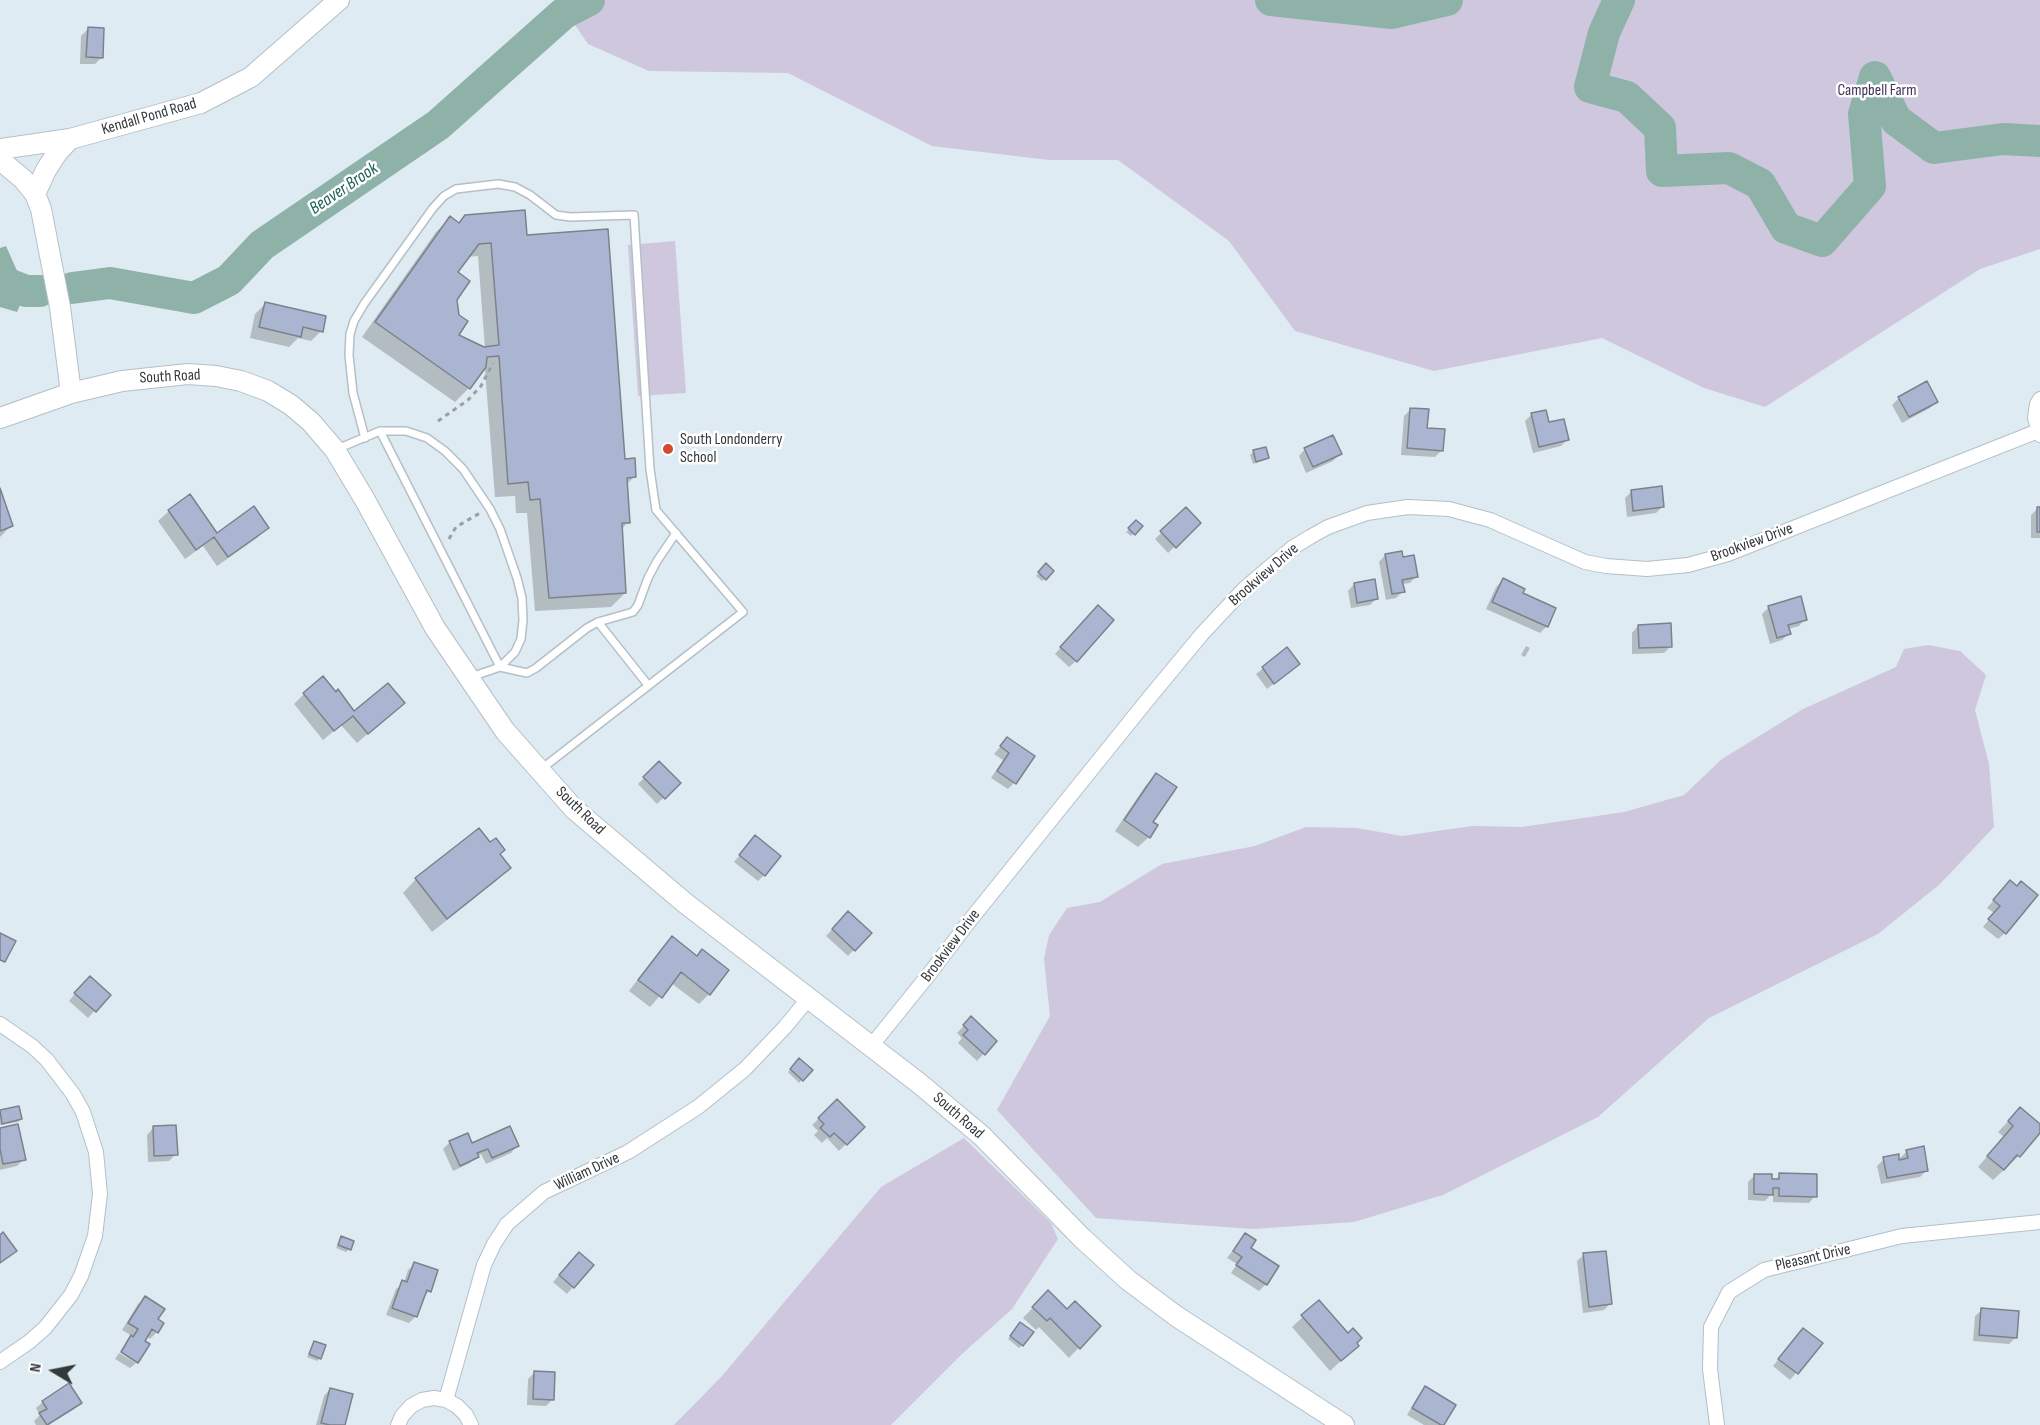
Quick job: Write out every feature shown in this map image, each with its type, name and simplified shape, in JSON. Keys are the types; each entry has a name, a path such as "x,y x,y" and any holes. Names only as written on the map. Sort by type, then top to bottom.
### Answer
{"street":[{"name":"Kendall Pond Road","path":"0,149 70,139 201,103 251,77 339,0"},
{"path":"35,194 57,153 70,139"},
{"path":"0,160 23,179 35,194 41,209 60,307 71,393 0,418"},
{"name":"South Road","path":"71,393 122,381 188,374 225,377 241,381 268,391 291,405 311,422 335,450 419,600 468,678 505,731 584,817 685,903 808,999 872,1045 982,1136 1082,1238 1128,1280 1176,1317 1344,1425"},
{"name":"Brookview Drive","path":"872,1045 1141,707 1203,634 1245,588 1292,548 1310,537 1348,519 1367,513 1408,507 1449,510 1490,520 1586,562 1647,569 1688,564 1728,554 2039,433 2035,418 2040,399"},
{"name":"William Drive","path":"446,1400 484,1265 507,1224 544,1192 628,1152 698,1107 745,1069 808,999"},
{"path":"0,1024 32,1046 47,1060 73,1094 96,1152 100,1194 95,1236 85,1267 71,1295 45,1328 0,1362"},
{"name":"Pleasant Drive","path":"1717,1425 1710,1369 1711,1327 1730,1292 1764,1270 1902,1236 2040,1222"},
{"path":"398,1425 406,1411 422,1400 434,1398 446,1400 457,1406 466,1415 471,1425"}],"lane":[{"path":"365,438 353,393 349,355 350,334 354,321 364,304 444,196 456,189 498,184 515,187 530,195 556,216 570,218 634,215 650,469 656,510 743,612 539,770"},
{"path":"335,450 380,431 406,431 427,438 446,451 463,469 490,509 500,529 522,598 521,639 515,652 500,667 468,678"},
{"path":"380,431 500,667"},
{"path":"500,667 527,673 587,628 598,622 633,612 657,561 676,533"},
{"path":"598,622 648,686"}],"path":[{"path":"438,421 468,400 481,386 493,363"},
{"path":"442,553 456,527 481,512"}],"green space":[{"name":"Campbell Farm","path":"558,0 2040,0 2040,249 1980,269 1765,407 1704,388 1602,338 1434,371 1295,331 1229,241 1118,160 1049,160 932,146 788,73 649,71 588,44"},
{"path":"675,241 686,393 638,396 628,245"},
{"path":"1928,645 1960,651 1986,675 1975,710 1989,764 1994,827 1940,884 1878,934 1709,1018 1598,1117 1443,1195 1354,1222 1253,1229 1096,1218 997,1110 1050,1016 1044,959 1049,935 1067,908 1100,902 1162,864 1255,846 1306,827 1357,828 1402,836 1472,826 1522,827 1624,812 1684,795 1722,759 1803,709 1896,667 1904,649"},
{"path":"964,1138 1051,1223 1058,1239 1012,1309 962,1354 891,1425 674,1425 722,1376 881,1187"}],"shaded area":[{"path":"6,246 26,291 17,312 0,307 0,248"}],"building":[{"path":"88,27 104,28 103,58 86,57"},
{"path":"525,210 527,235 608,229 625,459 635,458 636,477 627,478 630,523 622,523 626,593 549,598 540,499 530,500 528,482 508,484 499,356 487,357 486,367 470,389 375,322 450,216 459,223 465,215","holes":["491,243 499,345 484,347 459,335 468,321 459,315 457,300 470,281 458,272 479,244"]},
{"path":"265,302 326,316 323,332 303,327 301,337 259,327"},
{"path":"1927,381 1938,402 1909,417 1898,397"},
{"path":"1410,408 1429,409 1427,428 1445,429 1443,451 1407,448"},
{"path":"1546,410 1549,422 1564,419 1569,440 1539,447 1531,413"},
{"path":"1333,435 1342,454 1313,467 1304,448"},
{"path":"1266,447 1269,458 1256,462 1253,450"},
{"path":"1662,486 1664,507 1633,511 1631,490"},
{"path":"0,488 13,526 0,531"},
{"path":"190,494 217,533 254,506 269,528 228,557 214,537 196,550 168,510"},
{"path":"1186,507 1201,523 1176,548 1160,531"},
{"path":"2037,507 2040,507 2040,532 2037,532"},
{"path":"1136,520 1143,526 1135,535 1128,528"},
{"path":"1402,551 1403,557 1414,555 1418,577 1402,580 1405,592 1392,594 1385,554"},
{"path":"1046,563 1054,571 1046,580 1038,572"},
{"path":"1503,578 1525,589 1523,593 1556,608 1548,627 1492,602"},
{"path":"1375,579 1378,599 1357,603 1354,583"},
{"path":"1801,596 1807,620 1788,625 1791,634 1777,638 1768,606"},
{"path":"1098,605 1114,620 1077,662 1060,647"},
{"path":"1671,623 1672,647 1639,648 1638,625"},
{"path":"1287,647 1300,664 1274,684 1262,667"},
{"path":"323,676 336,692 338,689 354,711 388,683 405,703 368,734 353,716 334,731 303,693"},
{"path":"1007,737 1035,756 1016,784 997,771 1009,753 1000,746"},
{"path":"659,761 681,783 665,799 643,777"},
{"path":"1156,773 1177,787 1153,822 1158,825 1150,838 1124,820"},
{"path":"479,828 490,842 496,838 505,850 500,854 511,868 447,919 415,878"},
{"path":"755,835 781,856 765,876 739,855"},
{"path":"2010,880 2017,886 2021,881 2038,895 2006,934 1988,919 2000,906 1993,900"},
{"path":"848,911 872,933 855,951 832,929"},
{"path":"0,933 16,941 5,962 0,960"},
{"path":"672,936 697,956 702,949 729,970 710,995 681,972 662,998 638,980"},
{"path":"90,976 111,995 96,1012 74,993"},
{"path":"971,1016 997,1041 985,1055 963,1035 968,1030 963,1025"},
{"path":"799,1058 813,1070 803,1081 790,1069"},
{"path":"837,1099 865,1127 847,1145 834,1133 830,1137 820,1128 824,1124 818,1118"},
{"path":"19,1106 22,1119 2,1124 0,1110"},
{"path":"2020,1107 2040,1124 2040,1133 2020,1157 2017,1155 2004,1170 1987,1156 2013,1126 2008,1121"},
{"path":"18,1124 26,1160 3,1164 0,1128"},
{"path":"176,1125 178,1155 154,1156 153,1126"},
{"path":"510,1126 519,1146 492,1158 488,1149 477,1153 479,1157 460,1166 449,1141 468,1133 472,1143"},
{"path":"1924,1146 1928,1171 1887,1178 1883,1157 1899,1154 1899,1160 1908,1158 1906,1150"},
{"path":"1779,1173 1817,1174 1817,1197 1779,1196 1779,1188 1773,1188 1773,1195 1754,1194 1754,1174 1772,1174 1772,1179 1779,1179"},
{"path":"3,1232 17,1251 0,1263 0,1235"},
{"path":"1245,1233 1256,1240 1251,1248 1279,1266 1267,1285 1236,1265 1242,1257 1233,1251"},
{"path":"341,1236 354,1241 351,1250 338,1245"},
{"path":"1606,1251 1612,1304 1589,1307 1583,1253"},
{"path":"579,1252 594,1265 574,1288 559,1275"},
{"path":"414,1262 438,1270 431,1292 427,1290 417,1317 392,1308 402,1280 407,1282"},
{"path":"1048,1290 1067,1309 1075,1301 1101,1326 1080,1349 1050,1318 1047,1321 1032,1307"},
{"path":"145,1296 165,1309 158,1319 164,1323 158,1333 152,1329 145,1341 150,1344 138,1363 121,1352 131,1335 133,1337 138,1329 128,1323"},
{"path":"1319,1300 1348,1333 1353,1328 1362,1338 1357,1343 1359,1346 1341,1361 1301,1315"},
{"path":"1981,1308 2019,1311 2017,1338 1979,1335"},
{"path":"1020,1322 1034,1332 1023,1346 1010,1336"},
{"path":"1803,1328 1823,1343 1798,1374 1778,1359"},
{"path":"314,1341 326,1345 321,1359 309,1354"},
{"path":"534,1371 555,1372 554,1400 533,1399"},
{"path":"69,1383 82,1403 47,1425 39,1413 47,1409 42,1401"},
{"path":"1425,1386 1456,1405 1444,1425 1412,1408"},
{"path":"330,1388 353,1394 345,1425 321,1423"}],"waterway":[{"name":"Beaver Brook","path":"72,288 110,283 194,298 229,280 262,245 438,125 564,13 589,0"},
{"name":"Beaver Brook","path":"1271,0 1392,13 1447,0"},
{"name":"Beaver Brook","path":"1619,0 1604,33 1590,87 1627,97 1660,128 1662,171 1729,168 1760,184 1786,228 1822,241 1870,186 1864,114 1875,77 1896,120 1934,148 2003,139 2040,141"},
{"name":"Beaver Brook","path":"0,281 26,291 40,291"}],"place":[{"name":"South Londonderry School","path":"668,449"}]}
